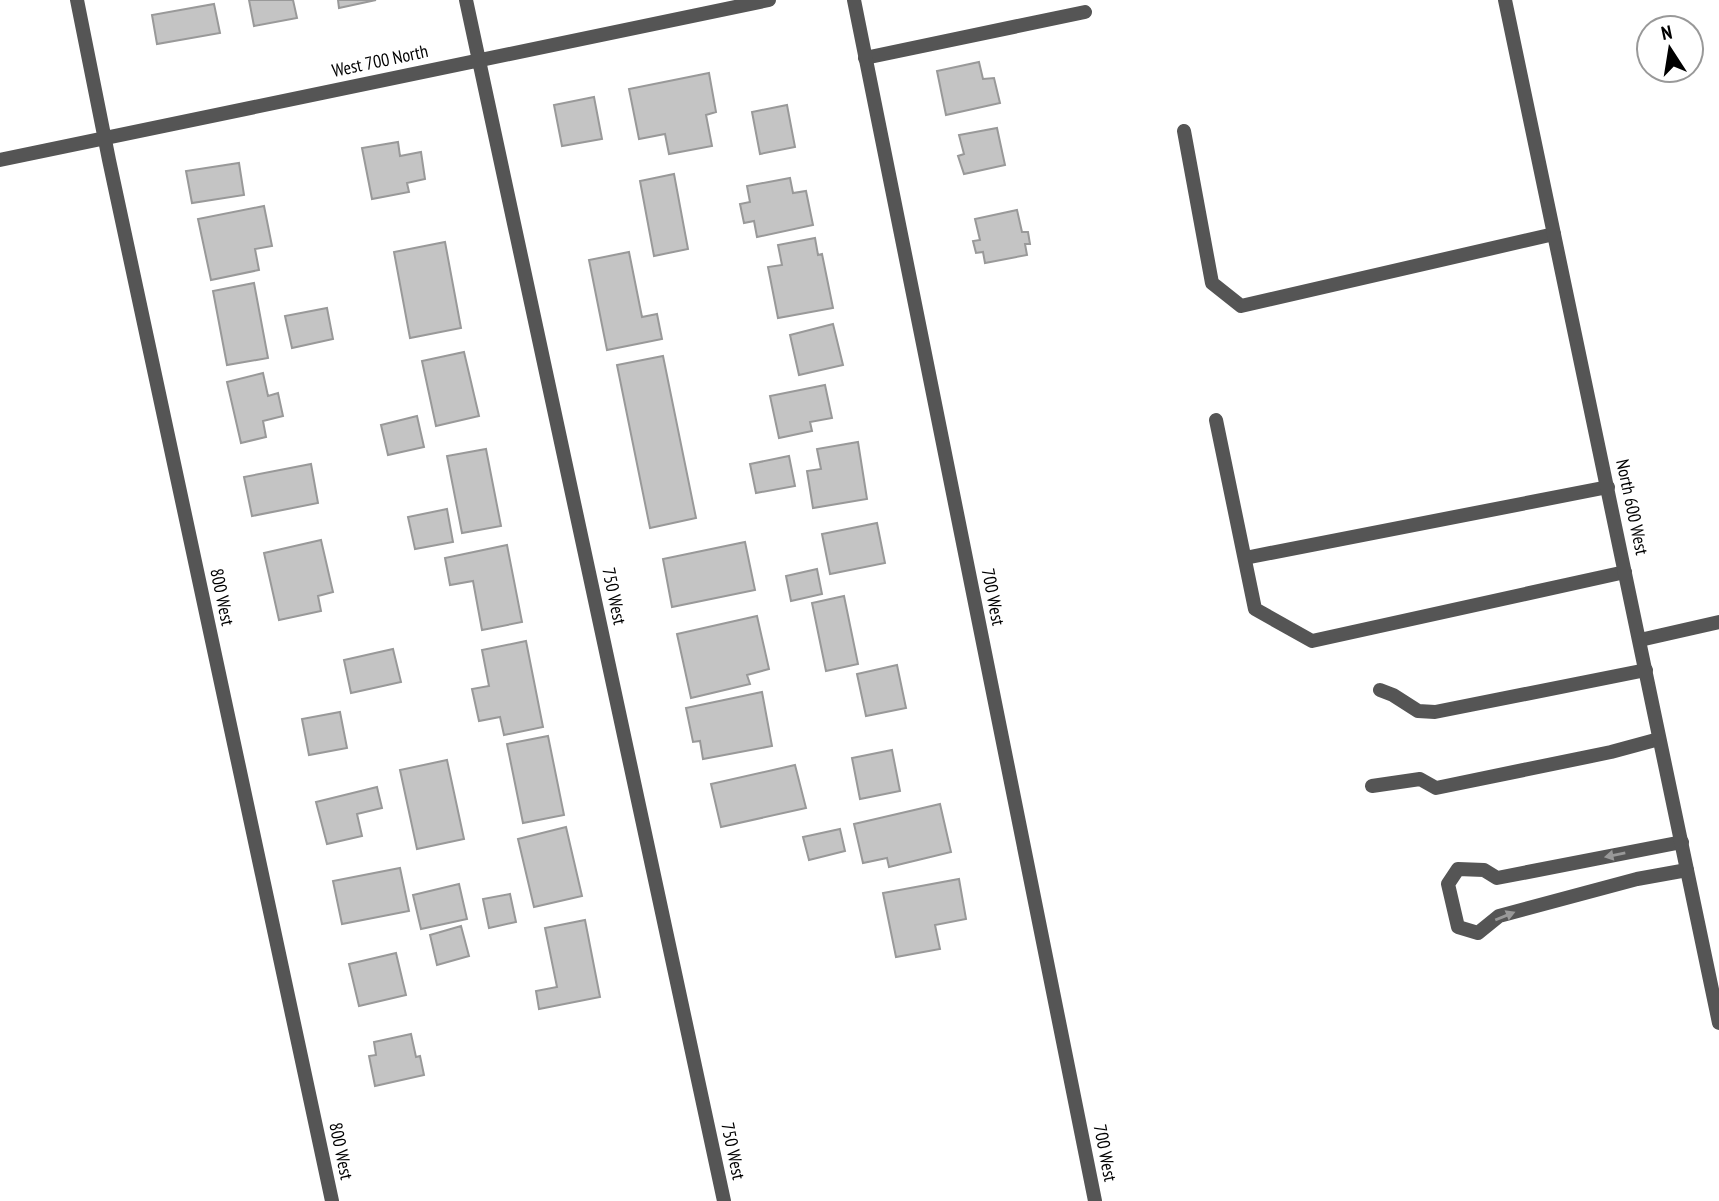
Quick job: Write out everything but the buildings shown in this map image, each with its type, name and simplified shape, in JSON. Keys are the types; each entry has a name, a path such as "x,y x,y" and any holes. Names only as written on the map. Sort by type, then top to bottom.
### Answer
{"street":[{"name":"800 West","path":"77,0 332,1201"},
{"name":"750 West","path":"466,0 724,1201"},
{"name":"West 700 North","path":"0,160 769,0"},
{"name":"700 West","path":"854,0 1095,1201"},
{"name":"North 600 West","path":"1505,0 1719,1022"},
{"path":"865,58 1085,12"},
{"path":"1184,131 1212,283 1241,306 1554,234"},
{"path":"1216,420 1255,609 1312,641 1625,572"},
{"path":"1245,558 1608,487"},
{"path":"1640,640 1719,622"},
{"path":"1380,690 1418,711 1434,712 1646,670"},
{"path":"1372,786 1420,779 1436,788 1611,752 1660,739"},
{"path":"1682,842 1497,878 1484,870 1458,869 1448,884 1458,927 1478,933 1499,916 1637,879 1687,870"}]}
